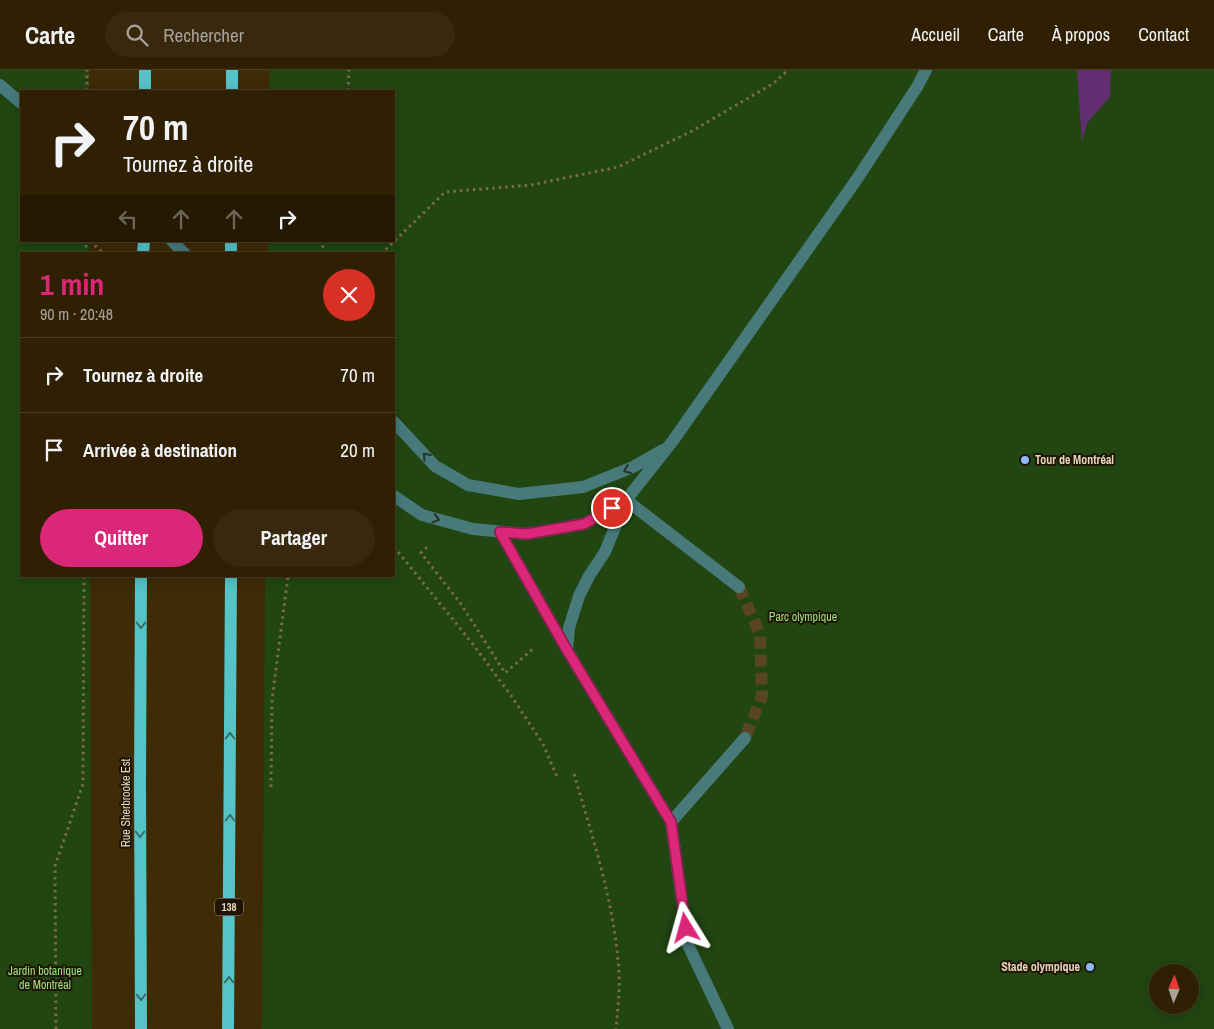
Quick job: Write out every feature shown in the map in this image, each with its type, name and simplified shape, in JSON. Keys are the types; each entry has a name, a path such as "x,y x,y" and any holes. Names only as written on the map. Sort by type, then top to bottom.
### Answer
{"main road":[{"path":"145,70 145,90"},
{"path":"232,70 232,90"},
{"name":"Rue Sherbrooke Est","path":"141,577 142,1029"},
{"name":"138","path":"228,1029 231,577"}],"lane":[{"path":"567,650 570,628 579,596 589,576 605,552 626,500 669,446 857,179 926,70"},
{"path":"0,86 20,102"},
{"path":"173,242 183,252"},
{"path":"395,423 435,466 468,485 519,494 583,487 633,467 669,446"},
{"path":"395,497 422,514 473,530 527,534 584,524 626,500"},
{"path":"626,500 738,587"},
{"path":"500,532 567,650 671,822 688,945 728,1029"},
{"path":"671,822 745,738"}],"path":[{"path":"87,70 87,90"},
{"path":"348,90 349,70"},
{"path":"395,240 445,192 531,185 618,167 692,131 774,83 788,70"},
{"path":"89,242 102,252"},
{"path":"383,252 393,242"},
{"path":"395,548 472,643 510,694 543,744 558,779"},
{"path":"56,1029 55,866 83,784 84,577"},
{"path":"272,787 272,700 288,577"},
{"path":"574,774 610,904 619,961 619,997 616,1029"}],"green space":[{"name":"Jardin botanique de Montréal","path":"0,70 89,70 89,90 20,90 20,242 89,242 90,252 20,252 20,577 90,577 92,1029 0,1029"},
{"name":"Parc olympique","path":"270,70 1214,70 1214,1029 262,1029 265,577 395,577 395,252 268,252 268,242 395,242 395,90 269,90"}],"shaded area":[{"path":"1077,70 1111,70 1110,97 1087,123 1082,142"}],"tunnel":[{"path":"739,587 760,634 762,696 745,738"}],"place":[{"name":"Tour de Montréal","path":"1025,460"},
{"name":"Stade olympique","path":"1090,967"}],"route":[{"path":"612,508 584,524 527,534 500,532 567,650 671,822 686,928"}]}
